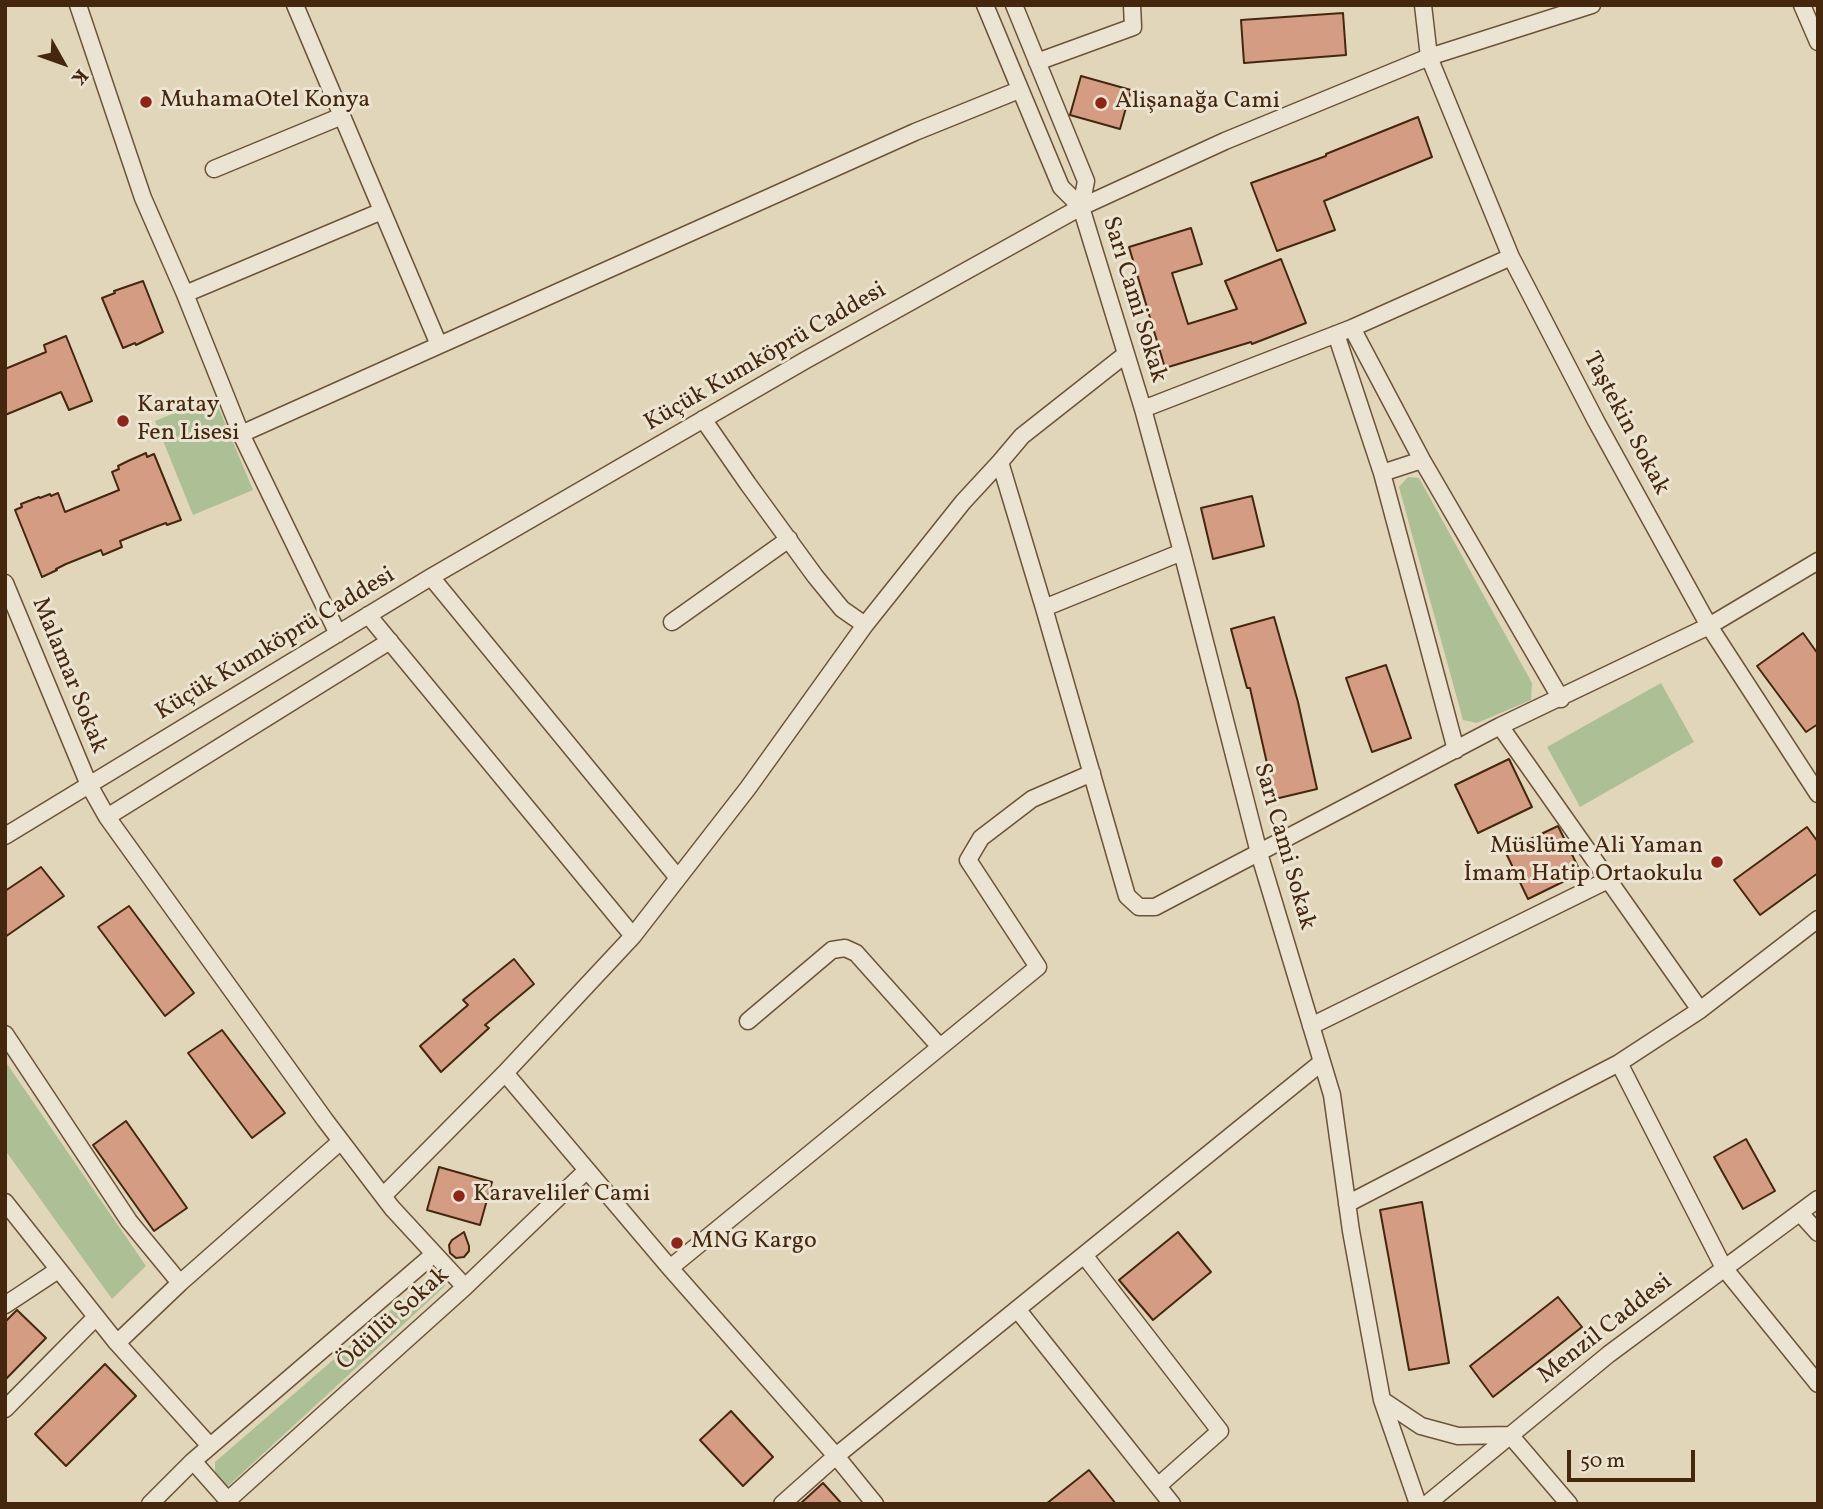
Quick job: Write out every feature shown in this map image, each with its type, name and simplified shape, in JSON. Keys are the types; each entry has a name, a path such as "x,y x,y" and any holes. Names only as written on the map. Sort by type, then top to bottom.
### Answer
{"street":[{"path":"78,5 143,198 241,434 338,634"},
{"path":"295,5 439,345"},
{"name":"Sarı Cami Sokak","path":"985,5 1061,187 1081,207"},
{"name":"Sarı Cami Sokak","path":"1014,5 1086,181 1081,207 1143,409 1259,853 1332,1095 1346,1203 1382,1400 1418,1504"},
{"path":"1037,62 1133,27 1132,5"},
{"name":"Taştekin Sokak","path":"1423,5 1429,57 1511,257 1596,421 1709,626 1818,794"},
{"name":"Küçük Kumköprü Caddesi","path":"5,836 431,577 816,354 1081,207 1225,141 1429,57 1592,5"},
{"path":"1802,5 1818,42"},
{"path":"241,434 915,132 1019,90"},
{"path":"214,169 342,116"},
{"path":"185,294 382,211"},
{"path":"1143,409 1352,328 1511,257"},
{"path":"1352,328 1422,460 1561,699"},
{"path":"1336,334 1382,473 1456,750"},
{"path":"383,1196 505,1073 633,936 747,788 865,625 963,502 1022,436 1126,354"},
{"path":"703,419 842,609 865,625"},
{"path":"1382,473 1422,460"},
{"path":"1000,462 1127,896 1139,907 1154,907 1500,726 1709,626 1818,561"},
{"path":"672,622 789,539"},
{"path":"1044,608 1182,552"},
{"path":"431,577 678,878"},
{"name":"Malamar Sokak","path":"5,583 89,785 107,817 341,1141 383,1196 465,1287"},
{"path":"368,615 633,936"},
{"path":"107,817 390,641"},
{"path":"1500,726 1700,1010"},
{"path":"670,1268 1038,967 968,860 981,838 1032,799 1092,773"},
{"path":"1311,1026 1608,880"},
{"path":"1346,1203 1619,1063 1700,1010 1818,919"},
{"path":"748,1021 832,950 845,948 856,953 940,1047"},
{"path":"5,1034 129,1221 180,1283"},
{"path":"782,1504 836,1455 1322,1062"},
{"path":"1619,1063 1724,1268 1818,1384"},
{"path":"505,1073 670,1268 836,1455 875,1504"},
{"path":"117,1343 180,1283 341,1141"},
{"name":"Ödüllü Sokak","path":"230,1502 465,1287 587,1170"},
{"name":"Menzil Caddesi","path":"1427,1504 1609,1354 1818,1199"},
{"path":"5,1202 117,1343 210,1446"},
{"path":"1800,1213 1818,1233"},
{"path":"150,1504 210,1446 434,1254"},
{"path":"1084,1255 1220,1430 1158,1486"},
{"path":"5,1305 58,1270"},
{"path":"1017,1309 1172,1504"},
{"path":"5,1409 96,1317"},
{"path":"1382,1400 1421,1426 1458,1436 1510,1435 1569,1504"},
{"path":"193,1461 230,1502"}],"green space":[{"path":"214,397 253,490 193,515 155,421"},
{"path":"1408,477 1419,478 1532,683 1531,700 1477,723 1463,720 1399,487"},
{"path":"1661,683 1694,742 1580,807 1547,747"},
{"path":"5,1061 146,1266 112,1299 5,1150"},
{"path":"435,1272 444,1273 445,1286 227,1487 215,1473 215,1462"}],"building":[{"path":"1343,13 1346,55 1244,63 1241,20"},
{"name":"Alişanağa Cami","path":"1081,76 1131,90 1120,129 1070,115"},
{"path":"1418,117 1432,157 1324,201 1335,230 1277,251 1251,183 1326,156"},
{"path":"1191,228 1202,264 1172,273 1188,324 1237,309 1225,281 1281,259 1306,323 1252,344 1251,342 1165,368 1129,247"},
{"path":"143,281 163,332 123,348 102,298"},
{"path":"66,336 92,401 69,410 61,392 5,415 5,369 46,352 44,345"},
{"path":"146,453 147,457 154,454 181,520 120,541 122,547 103,555 101,550 42,577 15,510 22,507 21,504 58,493 65,512 119,490 112,472 119,469 118,466"},
{"path":"1252,496 1264,546 1213,559 1201,508"},
{"path":"1274,617 1298,702 1317,789 1275,799 1250,688 1247,688 1231,629"},
{"path":"1803,633 1818,654 1818,724 1806,732 1757,666"},
{"path":"1386,665 1411,738 1372,752 1346,678"},
{"path":"1509,759 1532,807 1478,833 1455,785"},
{"path":"1558,826 1581,873 1528,899 1505,851"},
{"path":"1807,827 1818,842 1818,873 1760,915 1734,880"},
{"path":"41,867 64,896 5,937 5,891"},
{"path":"129,906 194,993 165,1016 98,927"},
{"path":"514,959 534,984 485,1025 489,1028 441,1072 420,1046 468,1005 463,1000"},
{"path":"222,1030 285,1113 252,1138 188,1053"},
{"path":"126,1121 187,1208 154,1231 93,1145"},
{"path":"1746,1139 1775,1191 1743,1209 1714,1157"},
{"name":"Karaveliler Cami","path":"439,1167 492,1182 480,1225 427,1210"},
{"path":"1422,1202 1449,1363 1409,1370 1380,1210"},
{"path":"464,1232 469,1251 464,1257 456,1258 450,1253 449,1245"},
{"path":"1178,1232 1211,1272 1153,1320 1119,1280"},
{"path":"1558,1297 1582,1327 1493,1397 1470,1366"},
{"path":"17,1310 46,1338 5,1380 5,1322"},
{"path":"105,1364 136,1396 66,1466 35,1434"},
{"path":"731,1411 773,1457 743,1486 700,1440"},
{"path":"1089,1470 1116,1504 1046,1504"},
{"path":"823,1483 842,1504 800,1504"}],"place":[{"name":"MuhamaOtel Konya","path":"146,102"},
{"name":"Alişanağa Cami","path":"1101,103"},
{"name":"Karatay Fen Lisesi","path":"123,421"},
{"name":"Müslüme Ali Yaman İmam Hatip Ortaokulu","path":"1717,862"},
{"name":"Karaveliler Cami","path":"459,1196"},
{"name":"MNG Kargo","path":"677,1243"}]}
